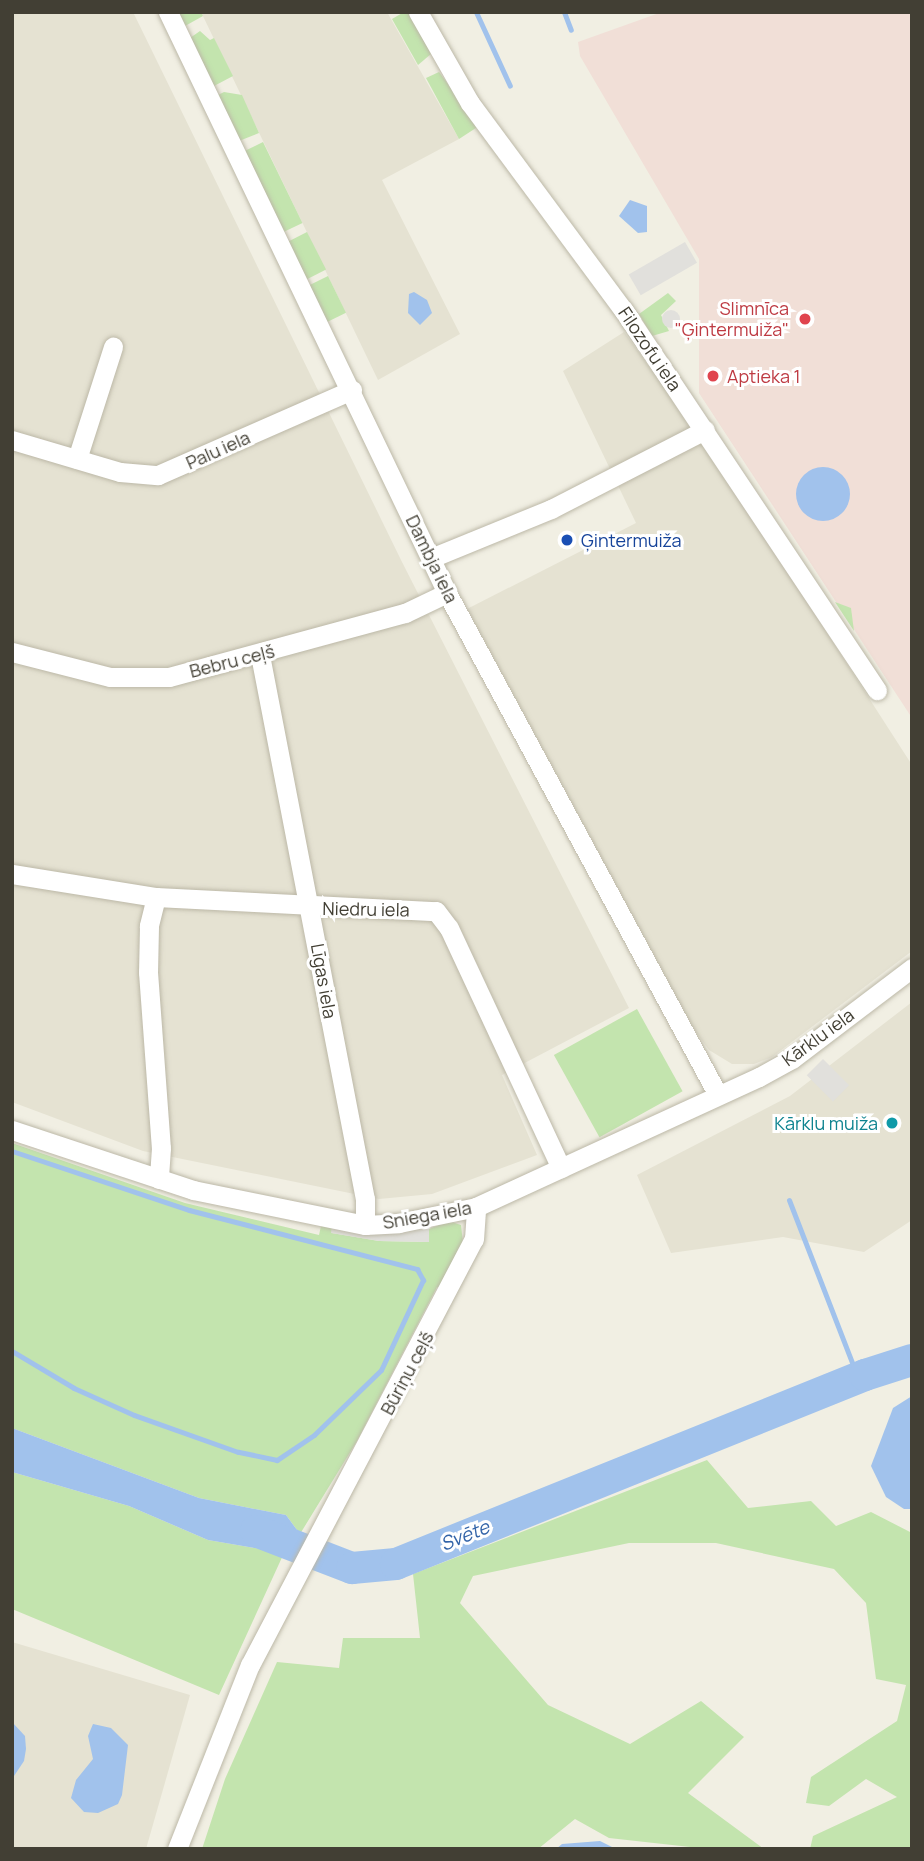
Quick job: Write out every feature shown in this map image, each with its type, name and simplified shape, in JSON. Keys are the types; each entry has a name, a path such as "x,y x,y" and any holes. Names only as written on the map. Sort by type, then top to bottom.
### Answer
{"street":[{"name":"Dambja iela","path":"169,12 447,593 718,1095"},
{"name":"Filozofu iela","path":"418,12 471,103 624,310 877,690"},
{"path":"78,458 113,346"},
{"name":"Palu iela","path":"12,440 120,472 158,475 352,390"},
{"path":"431,558 551,509 705,430"},
{"name":"Bebru ceļš","path":"12,652 110,677 149,679 260,655 405,613 447,593"},
{"name":"Līgas iela","path":"260,655 311,908 365,1199 365,1225"},
{"name":"Niedru iela","path":"12,874 156,897 311,908 436,911 449,928 562,1168"},
{"path":"156,897 149,926 148,972 161,1149 159,1179"},
{"name":"Kārklu iela","path":"718,1095 792,1059 912,968"},
{"name":"Sniega iela","path":"12,1130 159,1179 365,1225 476,1207 718,1095"},
{"name":"Būriņu ceļš","path":"177,1849 250,1665 474,1239 476,1207"}],"shaded area":[{"path":"12,12 133,12 402,562 629,1008 502,1075 537,1155 432,1194 379,1199 143,1151 12,1102"},
{"path":"201,12 387,12 459,139 382,180 460,334 378,380"},
{"name":"Slimnīca \"Ģintermuiža\"","path":"662,12 912,12 912,718 699,393 699,259 580,56 578,42"},
{"path":"685,242 697,263 641,295 629,274"},
{"path":"671,310 677,313 680,319 677,325 671,328 665,325 662,319 665,313"},
{"path":"624,332 706,445 912,765 912,951 772,1057 754,1064 732,1064 709,1050 693,1028 467,609 636,523 563,371"},
{"path":"912,1002 912,1220 864,1252 783,1237 671,1253 637,1175 790,1096"},
{"path":"823,1059 849,1085 833,1101 807,1075"},
{"path":"332,1225 429,1226 429,1242 379,1241 331,1233"},
{"path":"12,1642 190,1695 146,1849 12,1849"}],"green space":[{"path":"174,12 201,12 203,16 185,26"},
{"path":"409,12 431,54 418,65 392,19"},
{"path":"200,31 210,40 214,38 233,76 214,86 190,38"},
{"path":"439,72 479,126 459,139 426,78"},
{"path":"224,92 242,95 259,133 239,141 216,96"},
{"path":"263,142 302,223 284,232 244,151"},
{"path":"307,232 326,269 306,279 287,242"},
{"path":"328,276 346,313 326,322 308,286"},
{"path":"668,293 676,301 661,315 669,331 652,336 639,314"},
{"path":"835,602 851,608 854,631"},
{"path":"637,1009 683,1091 599,1137 554,1055"},
{"path":"12,1143 185,1203 319,1235 321,1226 332,1228 332,1233 379,1241 429,1242 429,1229 449,1221 461,1225 463,1243 440,1289 437,1287 357,1441 300,1534 286,1515 199,1498 12,1428"},
{"path":"707,1460 748,1508 811,1501 836,1526 871,1512 912,1533 912,1849 810,1849 813,1836 897,1797 866,1779 829,1806 806,1803 811,1777 897,1721 906,1685 876,1679 866,1603 834,1569 716,1543 629,1543 473,1576 460,1603 548,1705 630,1744 701,1701 744,1737 688,1793 764,1849 708,1849 609,1838 575,1819 538,1849 202,1849 225,1779 277,1662 339,1668 343,1638 420,1638 413,1574"},
{"path":"12,1472 129,1506 208,1540 284,1553 219,1695 12,1609"}],"water":[{"path":"630,200 647,206 647,232 638,233 619,216"},
{"path":"414,292 427,300 432,313 420,325 408,313 409,294"},
{"path":"823,467 842,475 850,494 842,513 823,521 804,513 796,494 804,475"},
{"path":"912,1396 912,1509 904,1509 886,1497 871,1466 893,1408"},
{"path":"12,1428 199,1498 286,1515 300,1534 292,1549 284,1553 208,1540 129,1506 12,1472"},
{"path":"12,1722 25,1736 26,1749 24,1761 12,1779"},
{"path":"93,1724 111,1728 128,1745 122,1795 118,1804 98,1813 84,1812 71,1798 76,1780 93,1759 88,1736"},
{"path":"600,1841 616,1849 556,1849 562,1844"}],"waterway":[{"path":"476,12 510,86"},
{"path":"564,12 571,30"},
{"path":"12,1151 189,1210 417,1269 423,1280 381,1370 314,1435 277,1460 238,1452 134,1415 74,1388 12,1351"},
{"path":"789,1200 858,1378"},
{"name":"Svēte","path":"256,1531 352,1568 396,1564 865,1375 912,1360"}],"place":[{"name":"Slimnīca \"Ģintermuiža\"","path":"805,319"},
{"name":"Aptieka 1","path":"713,376"},
{"name":"Ģintermuiža","path":"567,540"},
{"name":"Kārklu muiža","path":"892,1123"}]}
